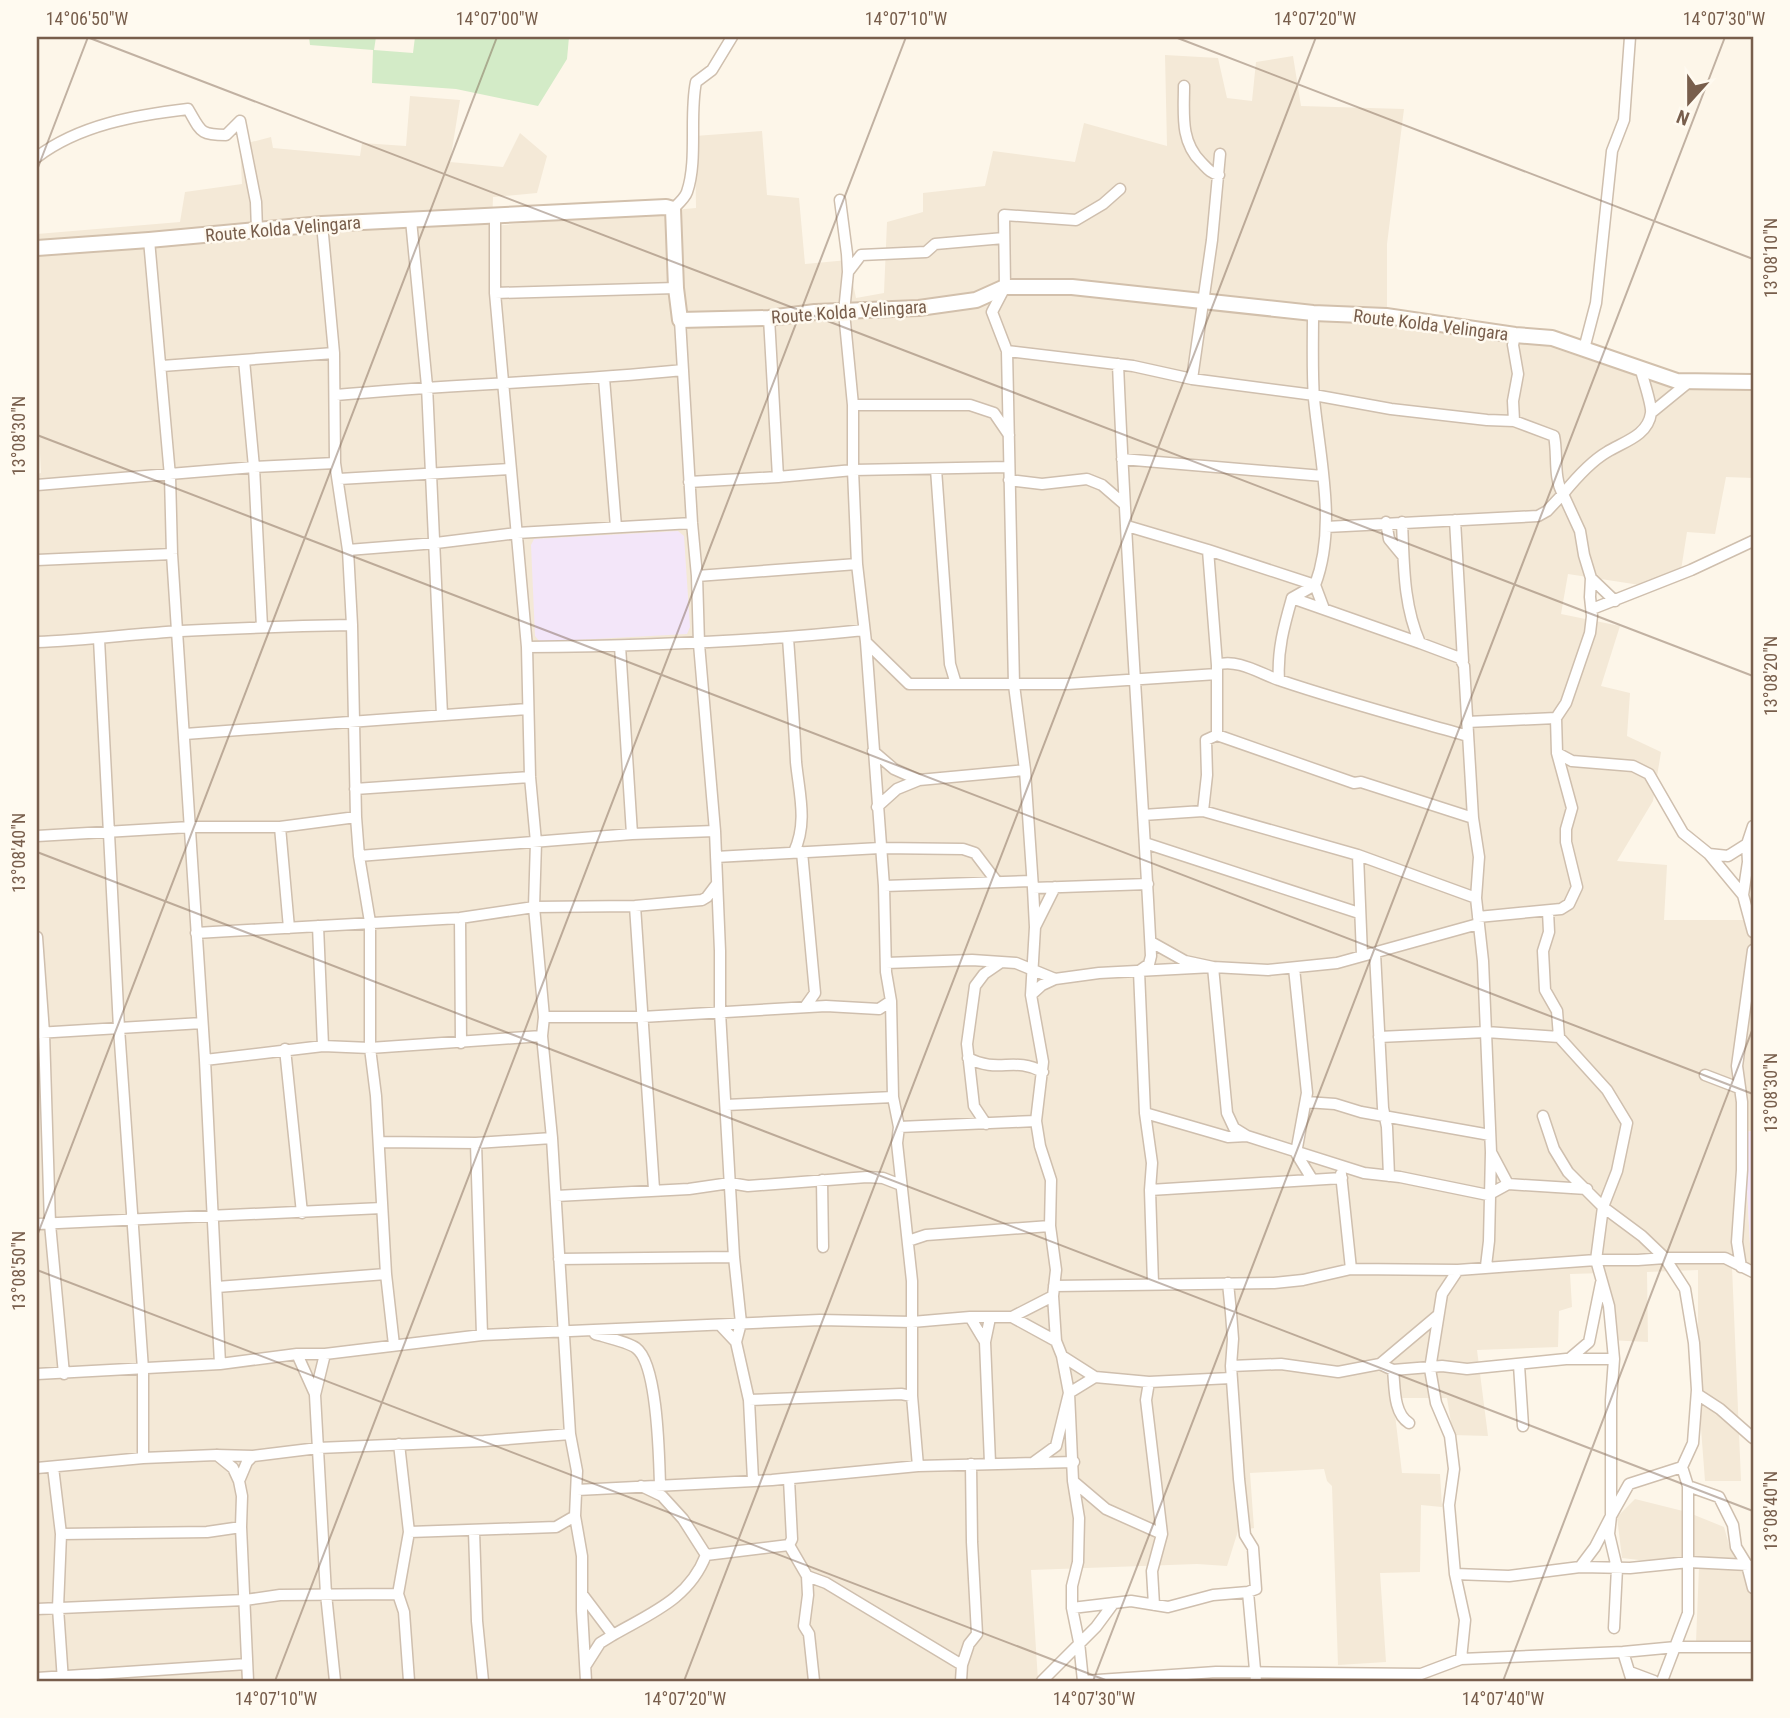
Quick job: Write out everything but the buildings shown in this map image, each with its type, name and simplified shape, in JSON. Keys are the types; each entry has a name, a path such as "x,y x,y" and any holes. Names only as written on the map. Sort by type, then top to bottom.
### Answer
{"main road":[{"name":"Route Kolda Velingara","path":"37,248 321,224 666,207 673,209"},
{"path":"673,209 680,320"},
{"name":"Route Kolda Velingara","path":"680,320 769,318 814,312 952,304 976,300 1004,287 1072,287 1313,313 1386,316 1552,338 1664,378 1689,382 1753,382"}],"street":[{"path":"673,209 687,194 694,124 692,100 696,82 712,70 732,37"},
{"path":"1584,349 1598,291 1612,151 1624,120 1630,37"},
{"path":"1184,86 1184,129 1188,144 1193,154 1211,173 1219,175"},
{"path":"37,157 64,140 117,121 188,109 201,132 226,135 240,121 256,202 257,230"},
{"path":"1192,379 1213,240 1220,154"},
{"path":"1120,190 1076,220 1004,215 1004,287 992,312 1007,351 1014,685 1025,770 1035,928 1031,995 1043,1072 1037,1121 1040,1146 1051,1180 1050,1226 1056,1270 1053,1291 1056,1341 1062,1356 1069,1393 1073,1481 1079,1518 1078,1562 1072,1586 1072,1608 1083,1681 1216,1672 1256,1677 1423,1677 1461,1659 1676,1647 1753,1647"},
{"path":"840,200 848,272 844,312 853,405 857,564 866,642 884,886 893,1097 899,1127 897,1143 912,1281 912,1396 918,1466"},
{"path":"495,215 495,293 527,647 530,777 536,842 534,907 544,1017 542,1036 552,1138 570,1434 577,1471 575,1516 582,1556 586,1681"},
{"path":"411,220 427,386 442,715"},
{"path":"321,224 334,353 335,463 348,550 356,817 359,856 370,922 370,1048 379,1142 386,1274 394,1345"},
{"path":"848,272 861,255 926,252 936,244 1004,238"},
{"path":"149,240 170,476 172,554 205,1060 219,1364"},
{"path":"495,293 676,288"},
{"path":"1313,313 1314,395 1326,527 1324,558 1315,586 1324,609"},
{"path":"769,318 778,477"},
{"path":"680,320 699,644 715,831 720,1012 734,1257 741,1323 736,1342 749,1400 753,1480"},
{"path":"1514,421 1513,401 1518,374 1513,345 1515,335"},
{"path":"1007,351 1118,364 1192,379 1314,395 1391,409 1514,421 1554,436 1558,455 1558,486 1580,531 1591,578 1590,633 1566,703 1556,718 1557,752 1572,808 1566,829 1566,842 1577,887 1569,904 1561,909 1478,921 1337,963 1268,970 1213,967 1139,971 1055,979 1042,985 1031,995"},
{"path":"162,366 334,353"},
{"path":"244,360 254,467 262,627"},
{"path":"1118,364 1148,884 1149,964 1139,971"},
{"path":"336,395 427,386 604,378 683,370"},
{"path":"1640,370 1651,413"},
{"path":"604,378 616,527"},
{"path":"1326,527 1538,516 1547,511 1579,474 1607,451 1630,441 1644,427 1651,413 1689,382"},
{"path":"853,405 970,405 994,413 1010,436"},
{"path":"1122,459 1323,476"},
{"path":"37,485 335,463"},
{"path":"689,482 853,470 1009,467"},
{"path":"936,469 950,664 956,684"},
{"path":"339,479 510,470"},
{"path":"1009,480 1042,484 1087,479 1102,485 1124,504"},
{"path":"1455,520 1473,818 1479,857 1476,898 1483,961 1491,1152 1486,1266"},
{"path":"1402,522 1407,605 1420,643"},
{"path":"348,550 517,533 692,523"},
{"path":"1386,523 1389,539 1403,556"},
{"path":"1127,526 1315,586"},
{"path":"1592,609 1691,570 1753,541"},
{"path":"1208,550 1217,669 1216,735"},
{"path":"37,560 172,554"},
{"path":"697,576 857,564"},
{"path":"1591,578 1615,601"},
{"path":"1279,680 1278,663 1282,634 1292,598 1315,586"},
{"path":"1292,598 1463,661"},
{"path":"37,642 178,631 352,625"},
{"path":"527,647 699,644 864,630"},
{"path":"788,638 816,993 826,1006"},
{"path":"99,639 107,832 143,1369 142,1458"},
{"path":"866,642 909,684 1014,685 1137,680 1217,669 1225,662 1238,664 1279,680 1468,736"},
{"path":"620,646 632,834"},
{"path":"1266,675 1278,663"},
{"path":"940,683 950,664"},
{"path":"185,734 527,709"},
{"path":"1467,722 1556,718"},
{"path":"1203,811 1207,775 1206,740 1216,735 1354,783 1361,782 1473,818"},
{"path":"873,751 894,769 919,780"},
{"path":"1557,752 1572,761 1633,766 1649,774 1684,833 1709,854 1743,895 1753,932"},
{"path":"877,807 897,789 919,780 1025,770"},
{"path":"355,789 530,777"},
{"path":"1143,814 1203,811 1358,855 1476,898"},
{"path":"37,836 190,827 279,827 356,817"},
{"path":"1743,895 1751,863 1747,844 1753,826"},
{"path":"279,827 289,928"},
{"path":"359,856 632,834 715,831"},
{"path":"1145,844 1359,913"},
{"path":"1709,854 1728,856 1747,844"},
{"path":"716,857 880,848 971,850 997,882"},
{"path":"1358,855 1362,955"},
{"path":"884,886 997,882 1055,887 1148,884"},
{"path":"196,933 460,918 534,907 635,906 702,900 717,885"},
{"path":"1035,928 1055,887"},
{"path":"635,906 654,1189"},
{"path":"1548,911 1549,932 1543,951 1545,990 1557,1011 1559,1037 1607,1090 1627,1123 1617,1171 1603,1207 1596,1259 1609,1306 1614,1359 1609,1534 1617,1568 1615,1628"},
{"path":"460,918 461,1043"},
{"path":"318,926 323,1046"},
{"path":"37,937 50,1224 64,1374"},
{"path":"1150,942 1185,961 1213,967"},
{"path":"1741,1267 1737,1242 1742,1170 1742,1102 1737,1066 1753,950"},
{"path":"1375,953 1389,1175"},
{"path":"886,963 972,960 1016,963 1055,979"},
{"path":"986,1124 974,1106 968,1058 975,986 984,974 1000,963"},
{"path":"1213,967 1227,1113 1234,1128 1247,1136 1364,1173 1389,1175 1488,1195 1508,1185 1587,1189"},
{"path":"1294,968 1306,1102 1296,1153 1312,1179"},
{"path":"1139,971 1145,1113 1152,1163 1150,1190 1153,1284"},
{"path":"805,1007 816,993"},
{"path":"544,1017 642,1017 826,1006 879,1009 891,1001"},
{"path":"40,1033 202,1023"},
{"path":"1379,1037 1486,1032 1559,1037"},
{"path":"205,1060 323,1046 370,1048 542,1036"},
{"path":"285,1049 302,1213"},
{"path":"968,1058 982,1065 995,1067 1023,1063 1043,1072"},
{"path":"971,1072 982,1065"},
{"path":"1727,1082 1737,1066"},
{"path":"1705,1075 1739,1088"},
{"path":"726,1105 893,1097"},
{"path":"1306,1102 1335,1104 1361,1112 1490,1135"},
{"path":"961,1126 974,1106"},
{"path":"1145,1113 1228,1137 1247,1136"},
{"path":"1543,1115 1560,1162 1577,1183 1665,1258 1685,1289 1692,1325 1697,1394 1693,1443 1682,1467 1688,1486 1688,1613 1662,1681"},
{"path":"899,1127 1037,1121"},
{"path":"1228,1137 1234,1128"},
{"path":"379,1142 476,1143 552,1138"},
{"path":"476,1143 482,1335"},
{"path":"1491,1152 1508,1185"},
{"path":"1340,1167 1351,1269"},
{"path":"556,1196 689,1189 730,1183 748,1186 867,1177 883,1178 901,1185"},
{"path":"1150,1190 1342,1178"},
{"path":"822,1181 822,1247"},
{"path":"37,1224 382,1208"},
{"path":"907,1225 926,1236"},
{"path":"908,1241 926,1236 1050,1226"},
{"path":"558,1259 734,1257"},
{"path":"37,1374 219,1364 482,1335 563,1330 820,1320 912,1322 970,1317 1013,1317 1053,1291 1153,1284 1284,1282 1351,1269 1458,1270 1596,1259 1725,1258 1753,1272"},
{"path":"1458,1270 1442,1294 1430,1368 1436,1403 1450,1436 1454,1469 1449,1505 1455,1574 1465,1620 1461,1659"},
{"path":"217,1287 386,1274"},
{"path":"1072,1608 1131,1601 1168,1607 1213,1595 1256,1589 1252,1548 1245,1535 1239,1479 1231,1378 1233,1339 1227,1283"},
{"path":"1569,1359 1590,1342 1601,1283"},
{"path":"1231,1366 1281,1364 1338,1372 1380,1364 1437,1316"},
{"path":"970,1317 985,1342"},
{"path":"1013,1317 1056,1341"},
{"path":"990,1318 985,1342 990,1463"},
{"path":"720,1325 736,1342"},
{"path":"588,1331 636,1348 647,1364 657,1419 660,1485"},
{"path":"297,1354 315,1395"},
{"path":"325,1354 315,1395 326,1594 335,1681"},
{"path":"1062,1356 1096,1377 1149,1382 1231,1378"},
{"path":"1380,1364 1393,1370 1442,1366 1467,1369 1569,1359 1614,1359"},
{"path":"1519,1365 1523,1426"},
{"path":"1393,1370 1398,1407 1402,1419 1409,1423"},
{"path":"1033,1462 1056,1446 1069,1393 1096,1377"},
{"path":"1149,1382 1146,1400 1161,1534 1152,1571 1154,1605"},
{"path":"749,1400 901,1394 912,1396"},
{"path":"1697,1394 1720,1409 1753,1438"},
{"path":"37,1468 142,1458 253,1456 318,1448 484,1441 570,1434"},
{"path":"399,1444 409,1532 398,1594 404,1612 409,1681"},
{"path":"216,1455 233,1468 239,1481 243,1511 241,1527 248,1681"},
{"path":"239,1481 247,1462 253,1456"},
{"path":"577,1489 789,1479 918,1466 1074,1462"},
{"path":"961,1681 962,1665 969,1644 977,1634 971,1464"},
{"path":"53,1467 61,1534 58,1608 63,1679"},
{"path":"1580,1567 1595,1547 1629,1484 1682,1467"},
{"path":"789,1479 792,1539 789,1545"},
{"path":"1073,1481 1106,1509 1161,1534"},
{"path":"640,1486 662,1496 683,1519 706,1555"},
{"path":"1688,1486 1718,1497 1732,1525 1736,1547 1750,1564 1753,1588"},
{"path":"409,1532 556,1527 575,1516"},
{"path":"61,1534 207,1532 241,1527"},
{"path":"556,1527 578,1538"},
{"path":"474,1531 477,1621 483,1681"},
{"path":"706,1555 789,1545"},
{"path":"789,1545 807,1576 808,1595 804,1626 808,1634 814,1681"},
{"path":"585,1668 600,1643 682,1594 706,1555"},
{"path":"1455,1574 1510,1576 1580,1567 1617,1568 1689,1562 1750,1564"},
{"path":"807,1576 826,1583 962,1665"},
{"path":"1248,1592 1256,1677"},
{"path":"37,1609 245,1600 280,1595 398,1594"},
{"path":"582,1594 613,1635"},
{"path":"1042,1681 1096,1627 1113,1604"},
{"path":"1623,1652 1631,1676 1654,1681"},
{"path":"37,1678 63,1679 247,1664"}],"shaded area":[{"path":"1165,55 1218,58 1227,98 1252,101 1256,62 1293,56 1301,106 1404,109 1387,244 1387,322 1547,346 1659,383 1678,386 1753,387 1753,478 1726,477 1715,534 1687,532 1681,570 1640,585 1568,574 1561,614 1620,626 1601,686 1630,693 1627,736 1661,752 1653,801 1617,861 1667,865 1664,920 1751,920 1753,868 1753,1131 1744,1132 1751,1263 1732,1267 1741,1481 1705,1481 1698,1389 1698,1270 1647,1272 1648,1342 1608,1340 1604,1273 1570,1274 1572,1307 1559,1311 1558,1347 1477,1350 1488,1436 1453,1435 1447,1398 1393,1398 1402,1473 1440,1474 1442,1507 1421,1505 1420,1572 1380,1573 1386,1662 1338,1665 1332,1486 1327,1481 1324,1469 1250,1473 1254,1528 1238,1531 1227,1566 1197,1564 1031,1570 1038,1681 37,1681 37,474 41,473 37,391 37,234 180,222 185,192 242,184 240,145 271,137 273,148 360,156 362,143 406,146 410,96 460,100 450,162 503,167 520,133 547,156 537,193 493,197 492,226 696,208 695,136 762,131 767,195 799,198 805,264 848,260 856,298 884,293 887,222 923,212 923,193 985,186 993,151 1075,162 1084,123 1167,146"},
{"path":"678,531 684,536 690,627 687,634 540,642 535,636 531,545 534,539"},
{"path":"1753,1131 1753,1263 1751,1263 1744,1132"},
{"path":"1635,1499 1687,1512 1724,1527 1739,1566 1753,1567 1753,1600 1750,1600 1751,1641 1696,1642 1699,1567 1622,1558 1617,1517"}],"green space":[{"path":"309,37 376,37 374,50 413,53 415,37 569,37 567,59 538,106 456,89 372,83 373,50 310,45"}]}
